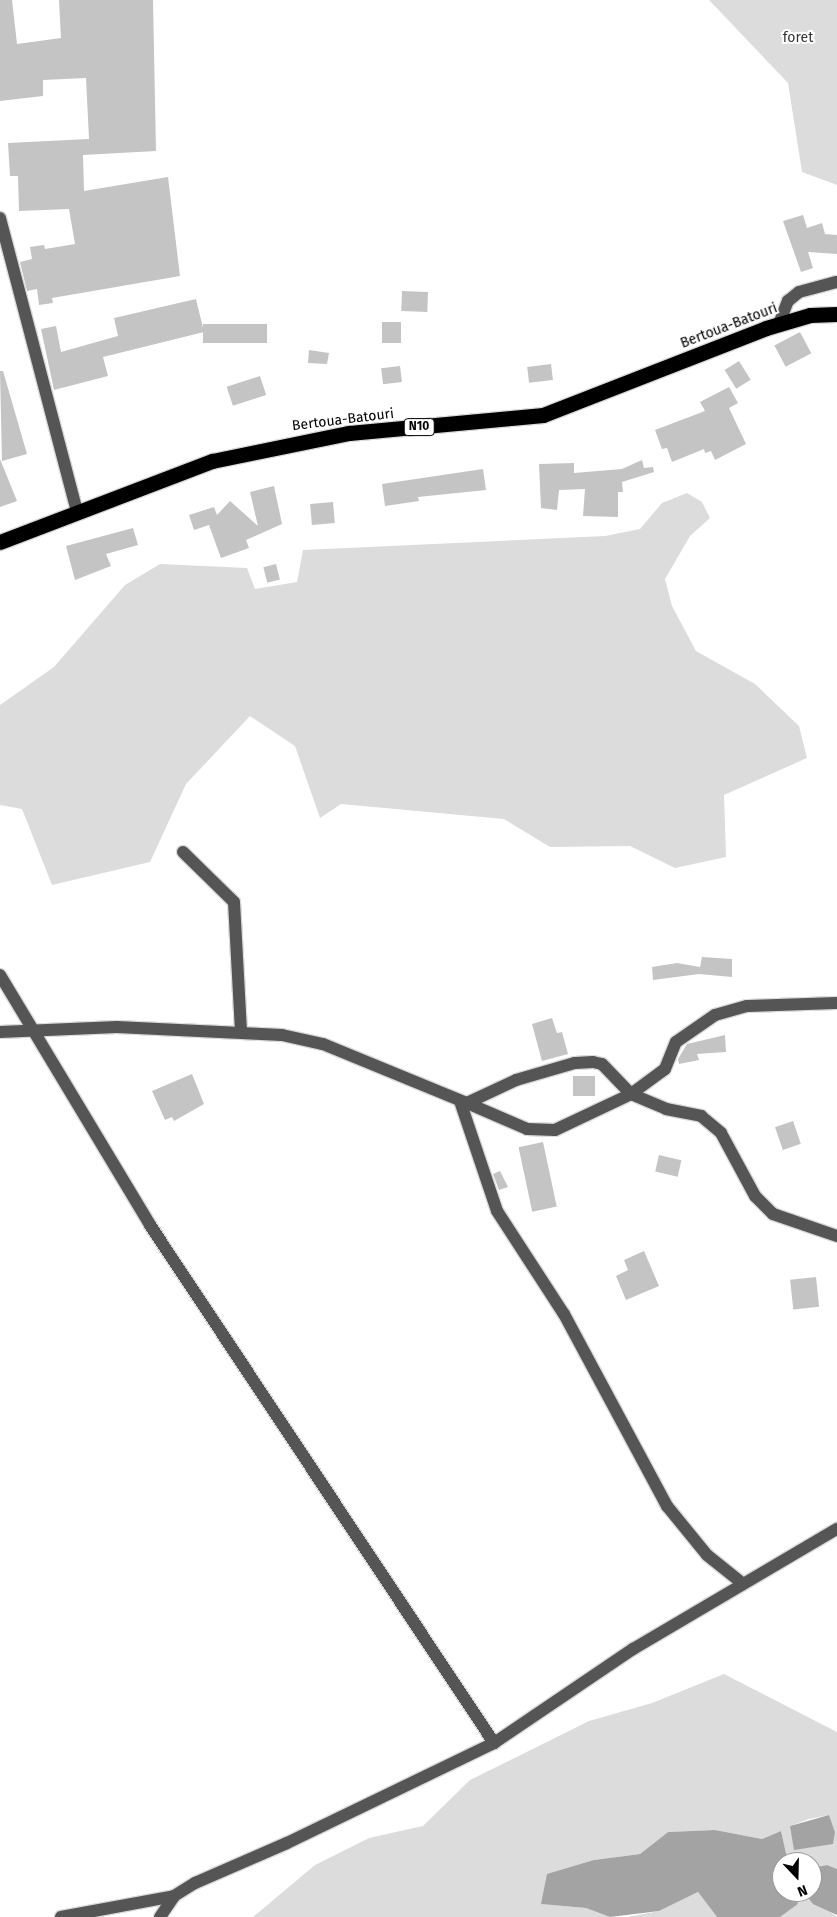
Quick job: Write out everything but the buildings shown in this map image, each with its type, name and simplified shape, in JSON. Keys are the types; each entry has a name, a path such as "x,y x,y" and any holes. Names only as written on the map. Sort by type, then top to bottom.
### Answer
{"highway":[{"name":"Bertoua-Batouri","path":"0,542 212,462 268,447 349,433 543,415 779,324 810,315 837,314"}],"street":[{"path":"0,218 78,512"},
{"path":"779,324 788,300 799,292 837,282"},
{"path":"184,852 234,902 241,1031"},
{"path":"0,975 150,1225 494,1743"},
{"path":"0,1032 117,1027 241,1031 323,1044 463,1102 506,1122 545,1132 568,1125 630,1094 665,1069 676,1042 714,1015 747,1006 837,1003"},
{"path":"463,1102 516,1080 575,1063 593,1062 602,1064 630,1094 666,1109 701,1116 721,1133 755,1196 773,1214 837,1236"},
{"path":"463,1102 497,1211 564,1314 667,1506 707,1555 742,1583"},
{"path":"61,1917 174,1896 494,1743 633,1649 742,1583 837,1529"},
{"path":"160,1917 174,1896"}],"green space":[{"name":"foret","path":"709,0 837,0 837,185 802,172 788,83"},
{"path":"687,493 702,502 710,518 690,536 665,579 672,606 696,651 755,684 799,726 807,758 724,795 726,857 675,868 630,846 550,847 504,819 341,804 320,818 295,746 250,716 186,784 150,862 52,885 22,809 0,805 0,705 54,667 125,585 160,564 247,568 255,589 297,582 303,550 605,536 640,529 662,503"},
{"path":"724,1674 837,1732 837,1869 827,1865 822,1866 822,1852 786,1852 781,1831 762,1839 715,1830 668,1832 640,1854 594,1860 542,1904 586,1908 610,1917 253,1917 315,1865 369,1838 423,1826 470,1780 589,1721 652,1703","holes":["829,1815 835,1832 790,1826 809,1819"]},
{"path":"698,1892 717,1917 627,1917 659,1911"},
{"path":"798,1902 818,1902 837,1917 780,1917 798,1904"}],"shaded area":[{"path":"829,1815 835,1832 833,1844 794,1850 790,1826"},
{"path":"715,1830 762,1839 781,1831 786,1852 772,1852 772,1902 798,1902 798,1904 780,1917 717,1917 698,1892 659,1911 610,1917 586,1908 541,1904 547,1874 594,1860 640,1854 668,1832"},
{"path":"827,1865 837,1869 837,1915 811,1902 822,1902 822,1866"}]}
